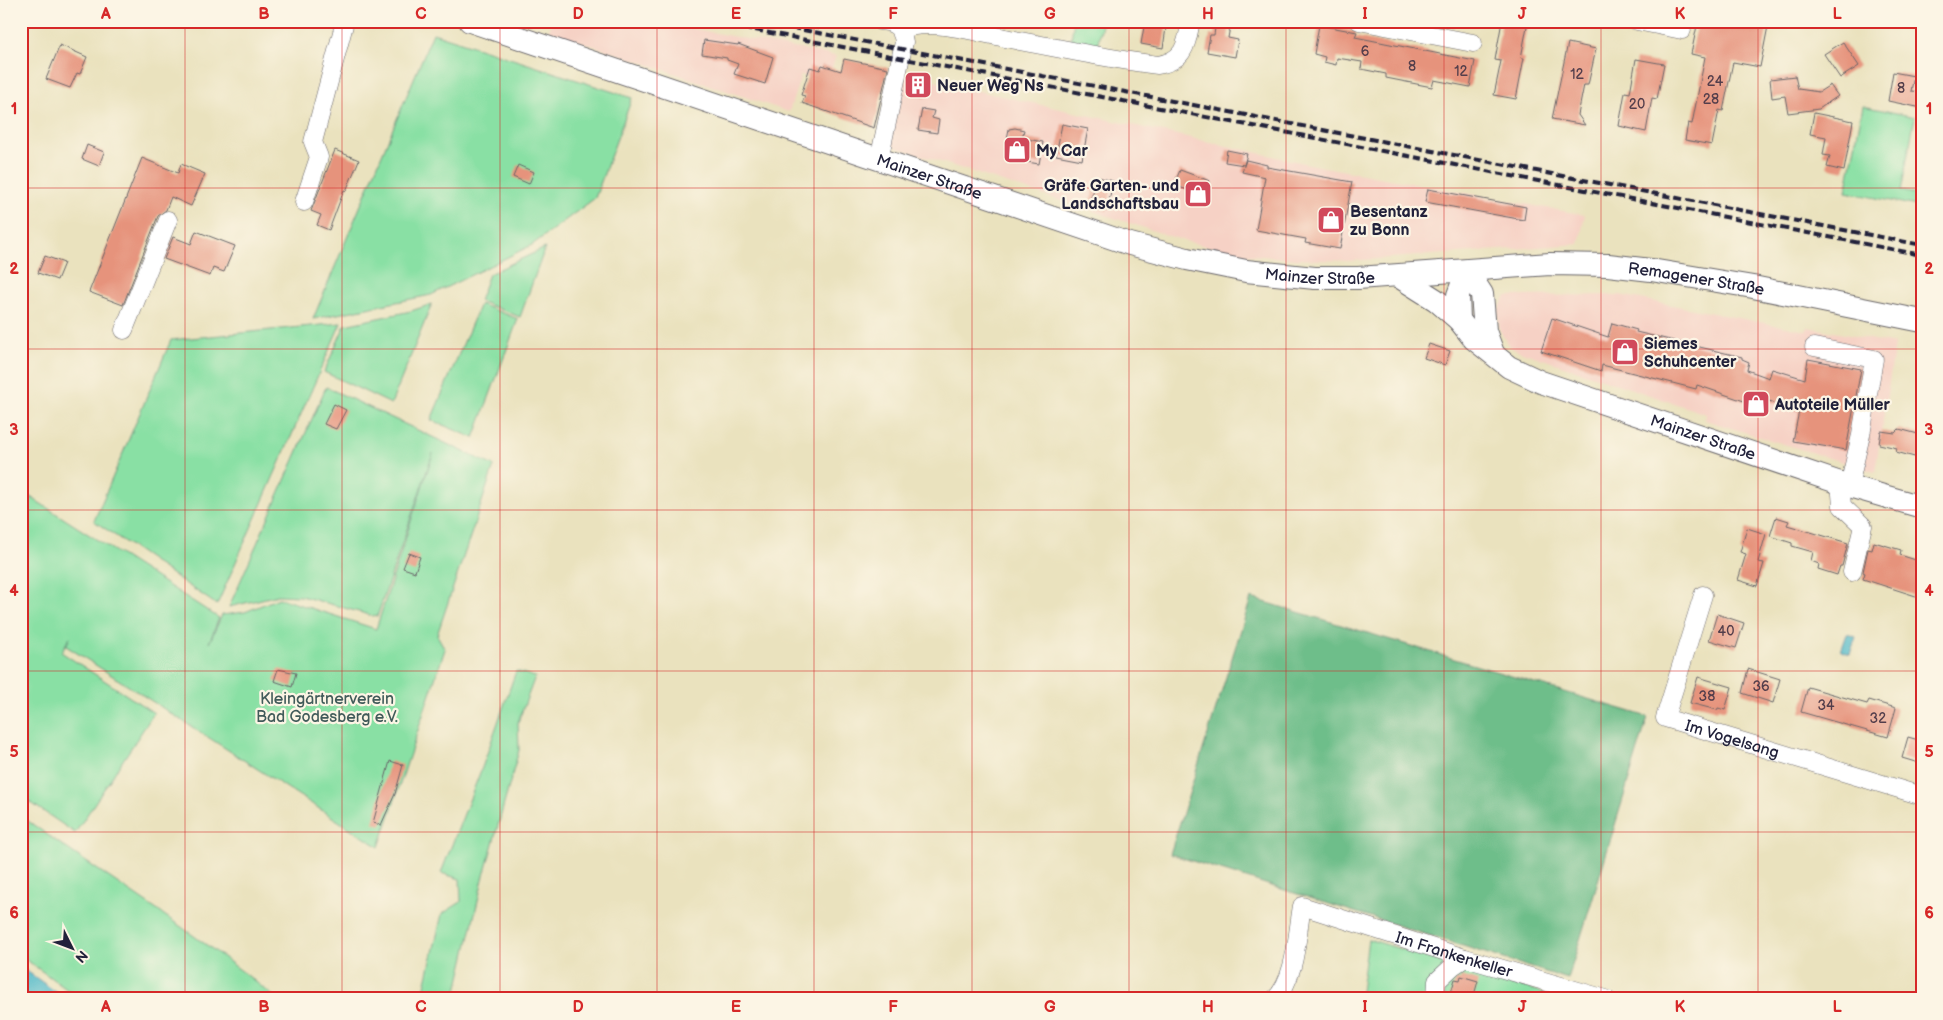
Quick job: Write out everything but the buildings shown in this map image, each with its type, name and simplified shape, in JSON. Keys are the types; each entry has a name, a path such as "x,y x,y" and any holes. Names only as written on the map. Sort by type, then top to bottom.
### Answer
{"main road":[{"name":"Mainzer Straße","path":"470,21 1130,244 1188,259 1246,272 1316,278 1358,278 1467,271"},
{"name":"Remagener Straße","path":"1467,271 1550,264 1608,265 1651,270 1753,287 1922,320"},
{"path":"1459,320 1458,295 1467,271"},
{"path":"1467,271 1482,294 1485,330 1493,353"},
{"name":"Mainzer Straße","path":"1398,276 1436,300 1459,320 1474,338 1513,370 1541,382 1844,484 1922,507"}],"street":[{"path":"304,202 319,156 315,151 313,142 345,21"},
{"path":"891,24 909,27 936,26 974,31 1158,65 1175,59 1186,44 1191,21"},
{"path":"1637,21 1682,30"},
{"path":"1370,22 1473,43"},
{"path":"879,160 904,42 891,24"},
{"path":"124,330 168,220"},
{"path":"1814,347 1874,359 1861,435 1844,484 1842,506 1863,526 1852,572"},
{"name":"Im Vogelsang","path":"1703,595 1665,718 1922,796"},
{"name":"Im Frankenkeller","path":"1275,999 1282,992 1293,962 1302,906 1465,958 1606,999"},
{"path":"1436,999 1437,981 1465,958"}],"shaded area":[{"path":"552,21 653,21 836,56 827,83 801,75 789,112 549,31"},
{"path":"906,75 1313,165 1585,215 1579,244 1349,261 1239,254 1185,241 889,145"},
{"path":"1620,295 1806,331 1808,327 1895,344 1875,472 1705,420 1706,414 1513,349 1499,329 1498,311 1506,296"}],"green space":[{"path":"1074,21 1103,21 1096,50 1070,45"},
{"path":"433,33 632,98 595,198 532,245 431,295 313,319"},
{"path":"1863,106 1915,117 1901,191 1922,195 1922,207 1846,192"},
{"path":"545,248 520,317 479,301 489,274"},
{"path":"432,304 391,404 324,372 345,325 411,311"},
{"path":"480,304 518,319 474,438 431,420"},
{"path":"341,323 217,605 94,521 171,340"},
{"name":"Kleingärtnerverein Bad Godesberg e.V.","path":"326,387 494,466 437,635 445,649 379,847 66,646 70,637 61,652 154,713 75,833 21,796 21,491 219,618 209,643 222,615 245,612 279,598 376,629 433,453 377,617 301,596 278,595 229,607"},
{"path":"1251,598 1648,717 1568,979 1170,854"},
{"path":"516,671 535,677 518,722 519,750 482,883 455,999 422,999 442,914 461,902 460,879 441,873 483,765"},
{"path":"21,816 183,928 277,999 80,999 21,956"},
{"path":"1368,939 1563,999 1360,999"}],"water":[{"path":"1847,634 1856,637 1850,654 1841,651"},
{"path":"21,967 66,999 21,999"}],"railway":[{"path":"708,21 1922,255"},
{"path":"756,21 1922,245"}],"place":[{"name":"Neuer Weg Ns","path":"918,85"},
{"name":"My Car","path":"1017,150"},
{"name":"Gräfe Garten- und Landschaftsbau","path":"1198,194"},
{"name":"Besentanz zu Bonn","path":"1331,220"},
{"name":"Siemes Schuhcenter","path":"1625,352"},
{"name":"Autoteile Müller","path":"1756,404"}]}
